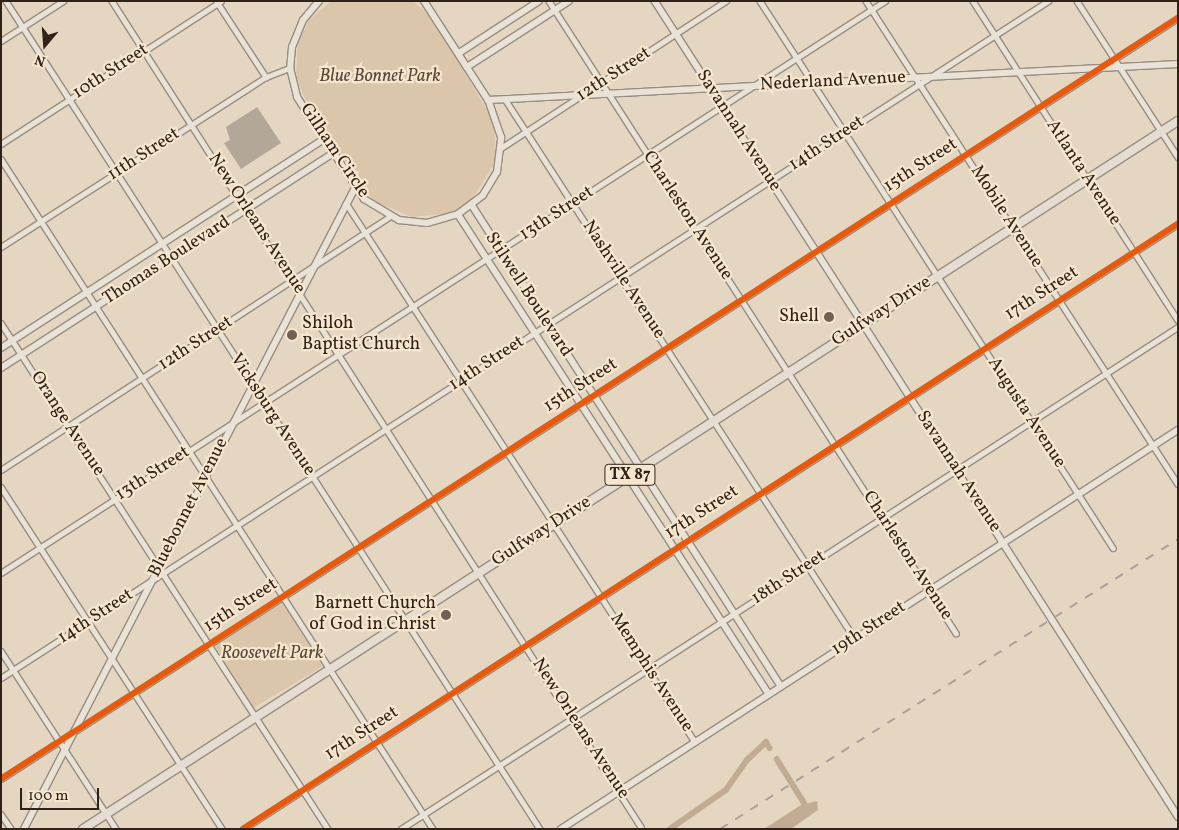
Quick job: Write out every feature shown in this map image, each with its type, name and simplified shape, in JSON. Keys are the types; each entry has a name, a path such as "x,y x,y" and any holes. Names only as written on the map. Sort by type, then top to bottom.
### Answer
{"main road":[{"name":"Gilham Circle","path":"319,1 298,28 290,68 297,97 355,188 375,208 390,216 427,223 458,214 472,205 492,182 501,148 500,126 488,100 424,1"},
{"path":"459,53 539,1"},
{"path":"467,67 569,1"},
{"name":"Gulfway Drive","path":"83,829 1178,121"},
{"name":"Thomas Boulevard","path":"1,348 323,140"},
{"name":"Thomas Boulevard","path":"1,368 332,154"},
{"name":"Savannah Avenue","path":"863,324 1178,817"}],"street":[{"name":"Vicksburg Avenue","path":"6,1 540,829"},
{"path":"1,41 62,1"},
{"name":"New Orleans Avenue","path":"112,1 621,790 641,827"},
{"name":"Charleston Avenue","path":"549,1 956,633"},
{"name":"Savannah Avenue","path":"655,1 863,324"},
{"name":"12th Street","path":"501,148 726,1"},
{"name":"Augusta Avenue","path":"760,1 1113,548"},
{"name":"Mobile Avenue","path":"866,1 1178,484"},
{"name":"13th Street","path":"1,573 885,1"},
{"name":"Atlanta Avenue","path":"973,1 1178,320"},
{"path":"926,78 1048,1"},
{"path":"1077,1 1178,157"},
{"path":"218,2 266,77"},
{"name":"10th Street","path":"1,144 218,2"},
{"name":"15th Street","path":"1,779 1178,18"},
{"name":"Nederland Avenue","path":"488,100 814,83 917,80 1018,72 1178,64"},
{"name":"11th Street","path":"1,247 266,77 290,68"},
{"name":"14th Street","path":"1,678 845,133 917,80"},
{"name":"Nashville Avenue","path":"505,99 574,202 620,278 854,638"},
{"path":"1,158 434,829"},
{"name":"Bluebonnet Avenue","path":"24,829 345,202 355,188"},
{"name":"Memphis Avenue","path":"345,202 367,233 695,742"},
{"name":"Stilwell Boulevard","path":"472,205 547,326 781,686"},
{"name":"Stilwell Boulevard","path":"458,214 769,694"},
{"name":"12th Street","path":"1,470 293,282 390,216"},
{"name":"17th Street","path":"243,829 1178,224"},
{"name":"Orange Avenue","path":"1,323 328,829"},
{"name":"18th Street","path":"401,829 1178,327"},
{"name":"19th Street","path":"562,829 854,638 1178,430"},
{"path":"1,487 222,829"},
{"path":"1,651 116,829"},
{"path":"1,814 11,829"}],"green space":[{"name":"Blue Bonnet Park","path":"331,1 413,1 432,18 494,122 496,161 471,201 452,213 412,217 374,201 359,182 304,97 296,77 298,42 309,20"},
{"name":"Roosevelt Park","path":"284,602 323,666 252,709 214,644"}],"shaded area":[{"path":"817,801 818,810 791,829 764,829 801,805"}],"building":[{"path":"257,107 281,143 241,169 224,143 230,140 226,127"}],"waterway":[{"path":"670,829 726,790 747,760 766,742 770,748"},
{"path":"777,759 808,809"}],"railway":[{"path":"720,829 1178,539"}],"cycle path":[{"path":"1,779 1178,18"},
{"path":"243,829 1178,224"}],"place":[{"name":"Shell","path":"829,317"},
{"name":"Shiloh Baptist Church","path":"292,335"},
{"name":"Barnett Church of God in Christ","path":"446,615"}]}
